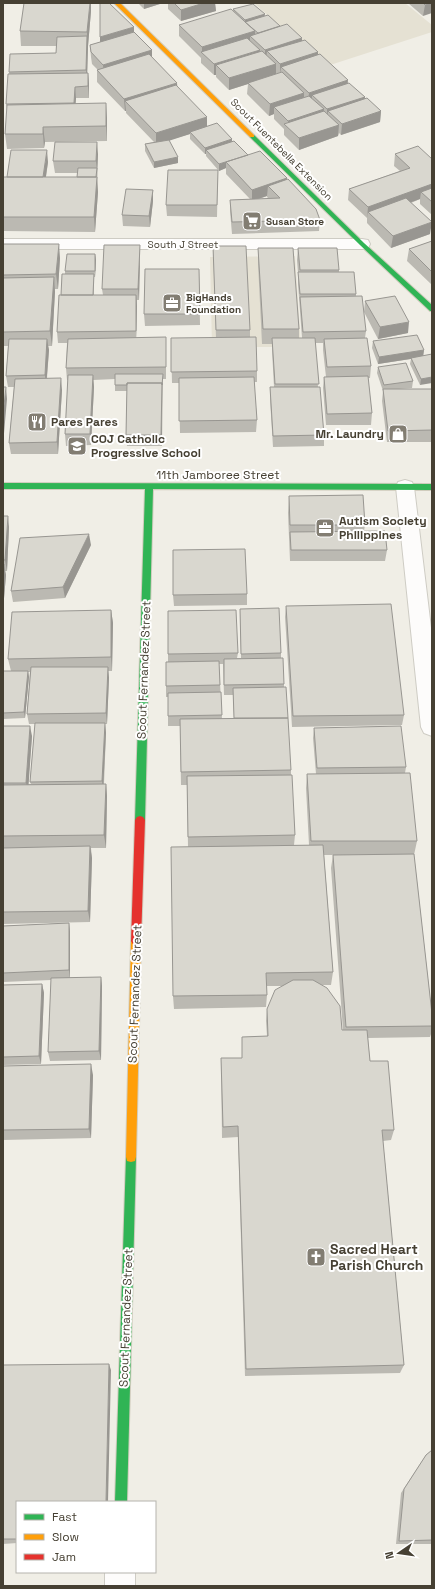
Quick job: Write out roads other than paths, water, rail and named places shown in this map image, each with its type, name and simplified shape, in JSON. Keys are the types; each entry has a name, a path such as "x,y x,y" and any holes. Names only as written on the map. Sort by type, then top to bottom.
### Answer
{"street":[{"name":"Scout Fuentebella Extension","path":"118,3 362,244 432,309"},
{"name":"South J Street","path":"3,244 362,244"},
{"name":"11th Jamboree Street","path":"3,486 432,487"},
{"name":"Scout Fernandez Street","path":"121,1501 149,487"},
{"path":"405,487 432,727"},
{"path":"120,1573 120,1586"}],"place":[{"name":"Susan Store","path":"252,221"},
{"name":"BigHands Foundation","path":"172,303"},
{"name":"Pares Pares","path":"37,422"},
{"name":"Mr. Laundry","path":"398,434"},
{"name":"COJ Catholic Progressive School","path":"77,446"},
{"name":"Autism Society Philippines","path":"325,528"},
{"name":"Sacred Heart Parish Church","path":"316,1257"}]}
